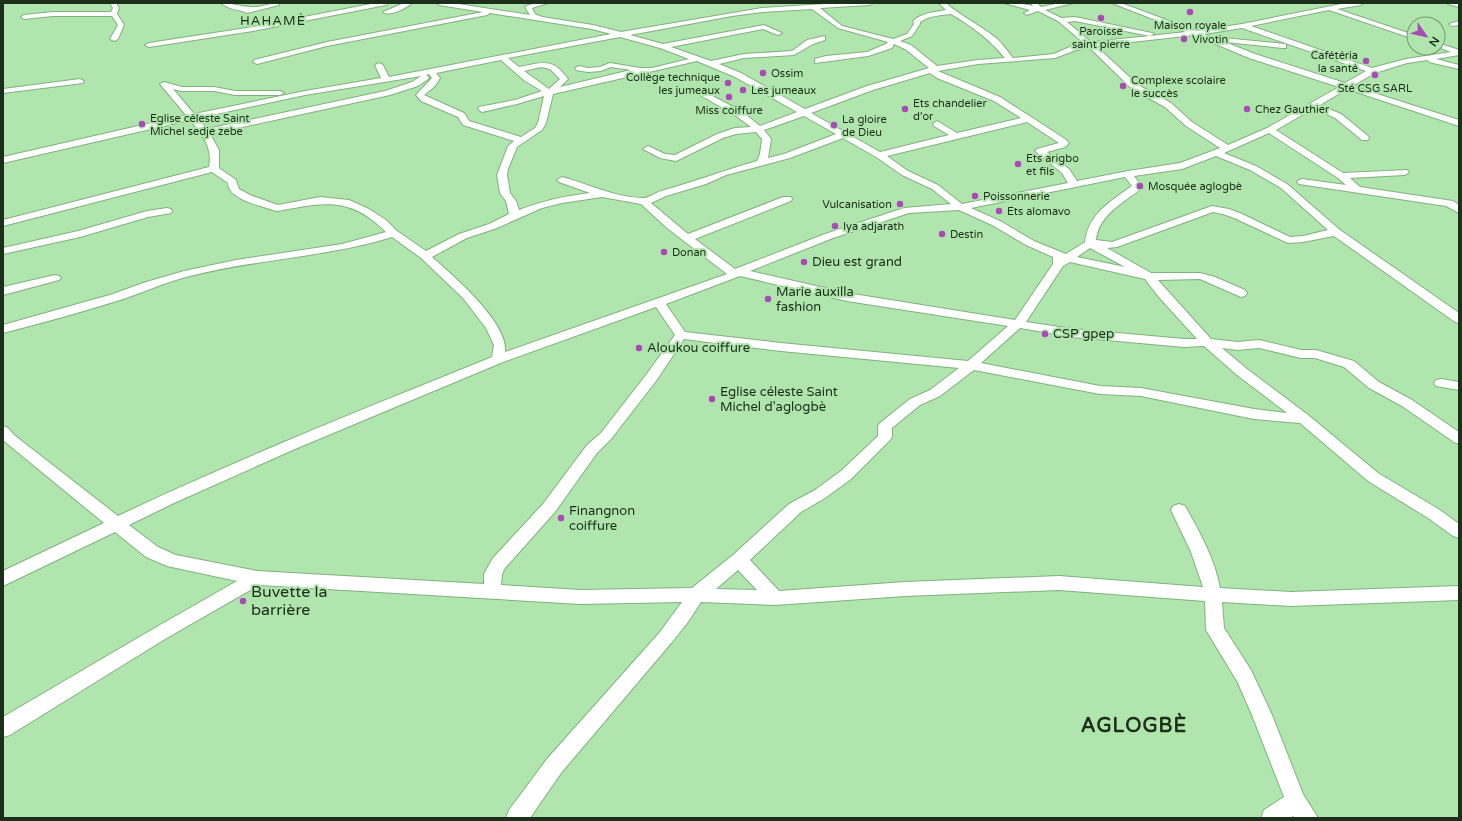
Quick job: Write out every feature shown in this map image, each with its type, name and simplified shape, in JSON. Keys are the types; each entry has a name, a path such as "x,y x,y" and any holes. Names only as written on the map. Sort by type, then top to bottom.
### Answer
{"street":[{"path":"113,3 116,8 114,14"},
{"path":"224,3 234,8 255,9"},
{"path":"246,11 276,5 275,3"},
{"path":"149,45 253,29 386,3"},
{"path":"386,12 409,3"},
{"path":"441,3 593,27 663,46 711,63 738,75 879,156 905,173 934,187 960,207 996,223 1061,259 1150,276 1200,276 1211,279 1242,293"},
{"path":"538,18 533,16 528,7 545,3"},
{"path":"764,3 771,9"},
{"path":"3,160 50,148 305,93 432,72 502,57 575,46 622,34 732,14 771,9 870,3"},
{"path":"942,3 952,12 990,37 1010,59"},
{"path":"1007,3 1036,7 1070,3"},
{"path":"1115,3 1252,56 1373,97 1459,123"},
{"path":"1312,3 1406,34"},
{"path":"648,149 663,156 676,158 720,136 735,132 760,129 870,88 933,69 978,62 1054,56 1075,48 1092,45 1194,34 1242,26 1326,8 1361,3"},
{"path":"1450,3 1459,5"},
{"path":"814,7 840,27 893,41 908,47 940,76 997,99 1029,119 1064,143 1040,151 1066,171 1074,185"},
{"path":"1027,13 1036,7"},
{"path":"1036,7 1060,20 1092,45 1136,87 1168,105 1189,124 1227,148"},
{"path":"257,62 327,44 496,11"},
{"path":"818,61 826,58 868,54 889,46 893,41 910,34 916,24 916,21 920,19 933,14 952,12"},
{"path":"24,17 58,14 114,14"},
{"path":"114,14 121,25 114,39"},
{"path":"1049,14 1142,32 1158,37"},
{"path":"1060,20 1075,19"},
{"path":"1242,26 1372,71"},
{"path":"663,46 764,27 778,33"},
{"path":"711,63 744,56 794,53 810,42 822,38"},
{"path":"1208,38 1309,48"},
{"path":"1446,48 1459,53"},
{"path":"3,579 168,499 290,445 498,359 736,274 829,236 908,210 960,207 1128,174 1182,166 1270,130 1372,71 1389,65 1422,58 1459,53"},
{"path":"502,57 528,79 549,92"},
{"path":"1422,58 1459,67"},
{"path":"579,68 588,70 601,69 610,65 652,70 697,59"},
{"path":"515,215 511,201 505,192 502,175 510,150 520,140 538,130 542,122 549,92 564,79 553,67 543,64 529,69 518,70"},
{"path":"378,65 382,74 387,80"},
{"path":"482,108 517,102 549,92 643,70"},
{"path":"205,132 387,93 415,84 432,72"},
{"path":"432,72 436,78 431,87 423,90 420,94 424,98 461,115 466,123 520,140"},
{"path":"3,91 80,81"},
{"path":"214,169 216,151 205,132 162,81 182,89 214,89 235,93 305,93"},
{"path":"703,93 715,99 760,129 767,139 766,154 761,163"},
{"path":"1330,95 1373,97"},
{"path":"1314,105 1338,116 1365,138"},
{"path":"879,156 1029,119"},
{"path":"937,124 956,136"},
{"path":"1270,130 1341,176 1357,190"},
{"path":"644,202 662,194 703,182 723,173 761,163 843,135"},
{"path":"1216,153 1253,168 1274,179 1336,232 1459,319"},
{"path":"3,223 214,169 233,182 233,188 235,191 246,197 275,208 320,200 345,202 365,211 382,222 457,284 492,327 500,344 498,359"},
{"path":"1341,176 1404,172"},
{"path":"1090,243 1090,236 1100,215 1137,187 1128,174"},
{"path":"1274,179 1449,203 1459,210"},
{"path":"562,180 603,194 644,202 687,238 736,274 847,297 1019,323 1073,333 1184,343 1206,342 1237,346 1259,344 1301,354 1316,354 1349,364 1374,385 1407,403 1459,439"},
{"path":"1284,186 1302,182"},
{"path":"425,256 463,236 493,226 538,206 562,200 603,194"},
{"path":"687,238 787,199"},
{"path":"517,818 554,766 666,637 682,617 696,595 739,560 795,508 820,494 846,475 875,448 885,436 885,426 893,419 915,402 936,393 1019,323 1061,259 1090,243 1113,245 1154,229 1212,210 1225,211 1238,216 1288,240 1303,239 1336,232"},
{"path":"3,251 80,234 147,214 167,211"},
{"path":"3,329 117,297 147,285 184,274 236,263 268,260 342,247 361,243 393,232"},
{"path":"1090,243 1150,276 1162,293 1206,342 1303,418 1373,477 1459,532"},
{"path":"3,291 55,278"},
{"path":"658,301 681,335 781,347 971,365 1100,390 1141,392 1254,414 1303,418"},
{"path":"492,593 493,574 499,563 549,508 592,449 606,436 651,378 681,335"},
{"path":"1184,343 1228,360"},
{"path":"1441,383 1459,386"},
{"path":"3,431 9,438 152,552 173,561 257,578 580,597 696,595 775,598 906,588 1059,583 1213,596 1291,599 1459,593"},
{"path":"1179,510 1204,564 1213,596 1212,622 1215,630 1244,676 1302,810 1272,818"},
{"path":"739,560 775,598"},
{"path":"3,728 159,634 257,578"}],"place":[{"name":"Maison royale","path":"1190,12"},
{"name":"Paroisse saint pierre","path":"1101,18"},
{"name":"Vivotin","path":"1184,39"},
{"name":"Cafétéria la santé","path":"1366,61"},
{"name":"Ossim","path":"763,73"},
{"name":"Sté CSG SARL","path":"1375,75"},
{"name":"Collège technique les jumeaux","path":"728,83"},
{"name":"Complexe scolaire le succès","path":"1123,86"},
{"name":"Les jumeaux","path":"743,90"},
{"name":"Miss coiffure","path":"729,97"},
{"name":"Ets chandelier d'or","path":"905,109"},
{"name":"Chez Gauthier","path":"1247,109"},
{"name":"Eglise céleste Saint Michel sedje zebe","path":"142,124"},
{"name":"La gloire de Dieu","path":"834,125"},
{"name":"Ets arigbo et fils","path":"1018,164"},
{"name":"Mosquée aglogbè","path":"1140,186"},
{"name":"Poissonnerie","path":"975,196"},
{"name":"Vulcanisation","path":"900,204"},
{"name":"Ets alomavo","path":"999,211"},
{"name":"Iya adjarath","path":"835,226"},
{"name":"Destin","path":"942,234"},
{"name":"Donan","path":"664,252"},
{"name":"Dieu est grand","path":"804,262"},
{"name":"Marie auxilla fashion","path":"768,299"},
{"name":"CSP gpep","path":"1045,334"},
{"name":"Aloukou coiffure","path":"639,348"},
{"name":"Eglise céleste Saint Michel d'aglogbè","path":"712,399"},
{"name":"Finangnon coiffure","path":"561,518"},
{"name":"Buvette la barrière","path":"243,601"}],"district":[{"name":"HAHAMÈ","path":"273,21"},
{"name":"AGLOGBÈ","path":"1134,726"}]}
